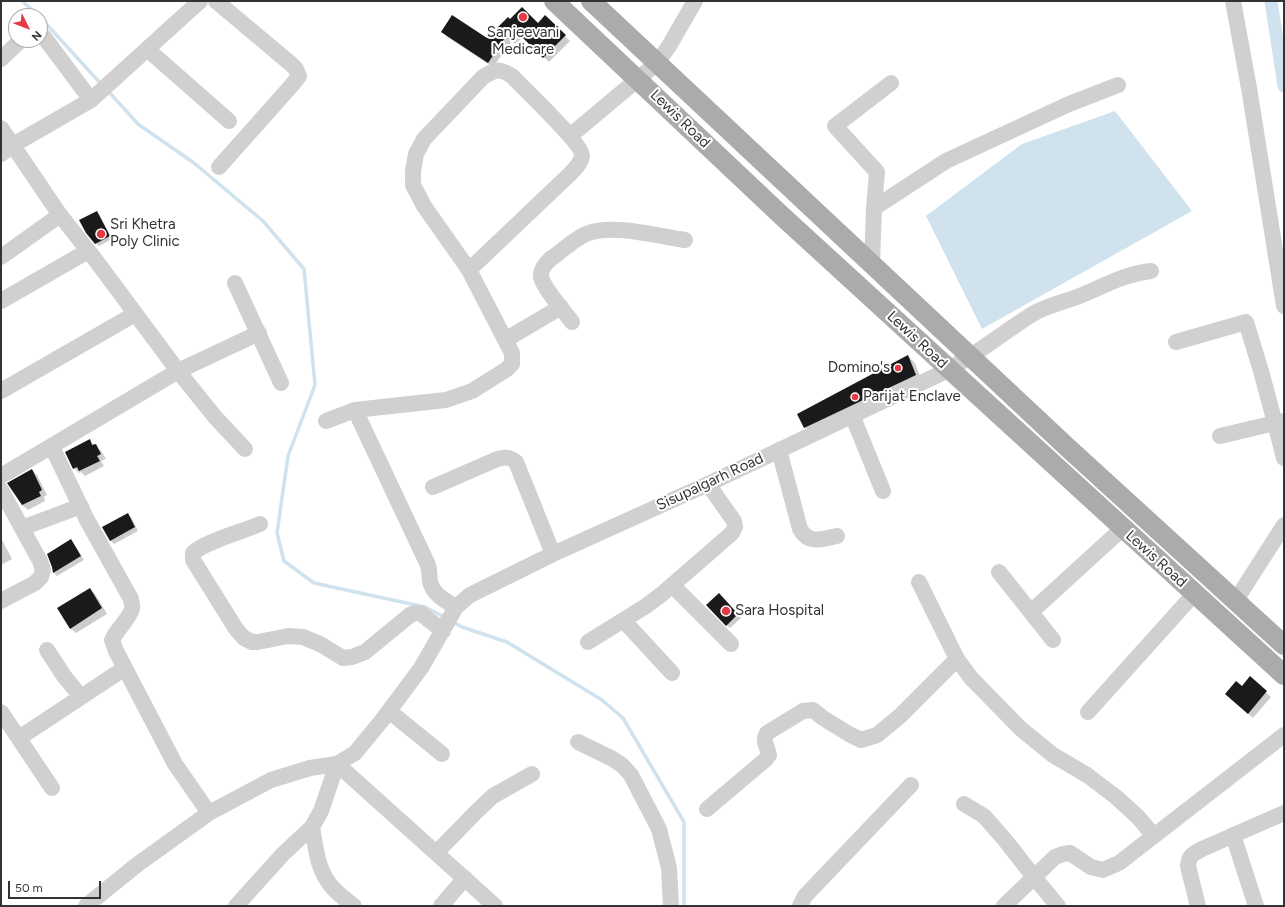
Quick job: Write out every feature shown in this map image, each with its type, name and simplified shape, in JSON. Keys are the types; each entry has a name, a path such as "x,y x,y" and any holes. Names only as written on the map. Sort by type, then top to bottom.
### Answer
{"main road":[{"name":"Lewis Road","path":"554,1 782,216 1284,675"},
{"name":"Lewis Road","path":"591,1 1146,520 1284,645"},
{"path":"1221,618 1236,600"}],"street":[{"path":"7,149 95,96 200,1"},
{"path":"216,1 291,64 296,69 299,76 292,86 219,167"},
{"path":"570,136 657,63 669,46 695,1"},
{"path":"1233,1 1249,88 1284,306"},
{"path":"48,41 95,96"},
{"path":"1,59 13,48"},
{"path":"147,49 229,121"},
{"path":"326,421 355,410 446,400 472,391 507,369 512,364 512,353 469,270 424,206 413,185 413,171 416,154 424,139 483,77 493,71 503,70 512,76 570,136 580,149 582,155 580,163 570,174 469,270"},
{"path":"872,264 877,172 835,126 891,83"},
{"path":"874,208 946,161 1069,104 1118,85"},
{"path":"1,128 7,149 88,251 178,371 215,417 245,449"},
{"path":"1,256 60,215"},
{"path":"572,322 548,290 541,276 543,268 550,259 586,235 599,230 618,229 685,240"},
{"path":"1,301 88,251"},
{"name":"Sisupalgarh Road","path":"337,764 355,753 389,711 421,668 449,619 470,594 553,554 708,484 949,369 1033,314 1121,278 1151,270"},
{"path":"235,283 281,383"},
{"path":"505,340 561,307"},
{"path":"1,390 135,314"},
{"path":"1176,342 1246,322 1261,371 1280,422 1284,458"},
{"path":"1,476 178,371 259,333"},
{"path":"355,410 428,565 432,588 441,598 449,619"},
{"path":"852,415 883,491"},
{"path":"1220,436 1280,422"},
{"path":"52,447 80,506 131,599 132,608 128,616 115,632 112,640 175,764 209,813"},
{"path":"779,450 800,529 803,535 814,540 837,536"},
{"path":"433,487 501,458 512,458 516,462 553,554"},
{"path":"588,642 646,606 732,533 735,527 734,521 708,484"},
{"path":"1,490 40,561 43,570 41,577 35,583 1,601"},
{"path":"22,528 80,506"},
{"path":"260,524 206,544 197,548 193,553 193,560 236,630 244,638 252,642 258,642 288,636 303,637 320,644 343,658 352,657 365,652 410,615 415,613 449,619"},
{"path":"1236,600 1284,525"},
{"path":"1031,612 1123,528"},
{"path":"999,572 1053,640"},
{"path":"919,582 956,659 971,678 1021,729 1053,755 1087,776 1116,797 1138,817 1154,836"},
{"path":"672,585 731,644"},
{"path":"1088,712 1194,593"},
{"path":"624,621 672,673"},
{"path":"48,650 64,676 81,696"},
{"path":"707,808 765,760 769,755 764,738 767,733 803,710 813,710 823,718 861,740 877,735 905,712 956,659"},
{"path":"19,738 125,668"},
{"path":"389,711 442,754"},
{"path":"1,712 52,788"},
{"path":"1006,905 1055,857 1063,854 1070,853 1091,867 1103,870 1119,863 1284,735"},
{"path":"578,742 622,765 631,775 659,829 669,868 671,906"},
{"path":"86,906 138,864 209,813 271,780 310,768 337,764"},
{"path":"236,906 283,854 312,827 322,811 337,764"},
{"path":"337,764 495,906"},
{"path":"436,853 493,796 532,774"},
{"path":"800,906 806,896 911,785"},
{"path":"964,804 984,816 1058,906"},
{"path":"1198,906 1188,866 1188,860 1191,855 1284,813"},
{"path":"312,827 320,869 333,888 354,906"},
{"path":"1233,835 1256,906"},
{"path":"441,906 465,878"}],"water":[{"path":"1115,111 1192,211 982,329 926,216 1022,144"}],"building":[{"path":"522,7 538,23 545,15 566,35 543,58 517,32 510,40 506,36 488,63 441,32 452,15 487,38 508,17 510,19"},
{"path":"97,211 110,236 95,244 86,233 79,220"},
{"name":"Parijat Enclave","path":"908,355 916,375 804,428 797,414"},
{"path":"90,439 92,445 96,444 101,454 97,456 100,461 79,471 77,467 73,469 65,452"},
{"path":"32,469 42,490 39,492 41,496 22,505 7,483"},
{"path":"128,513 135,527 110,541 102,527"},
{"path":"71,539 81,556 53,573 47,554"},
{"path":"90,588 102,608 70,629 57,608"},
{"path":"719,593 738,614 726,626 706,605"},
{"path":"1250,676 1267,691 1248,714 1225,694 1236,681 1242,686"}],"waterway":[{"path":"22,1 30,8"},
{"path":"1271,1 1284,86"},
{"path":"48,26 102,85"},
{"path":"108,91 138,124 194,163 263,221 304,269 315,385 288,456 277,533 284,561 314,583 425,607 446,618"},
{"path":"453,622 462,627 507,642 602,700 623,718 684,822 684,906"}],"place":[{"name":"Sanjeevani Medicare","path":"523,17"},
{"name":"Sri Khetra Poly Clinic","path":"101,234"},
{"name":"Domino's","path":"898,368"},
{"name":"Parijat Enclave","path":"855,397"},
{"name":"Sara Hospital","path":"726,611"}]}
